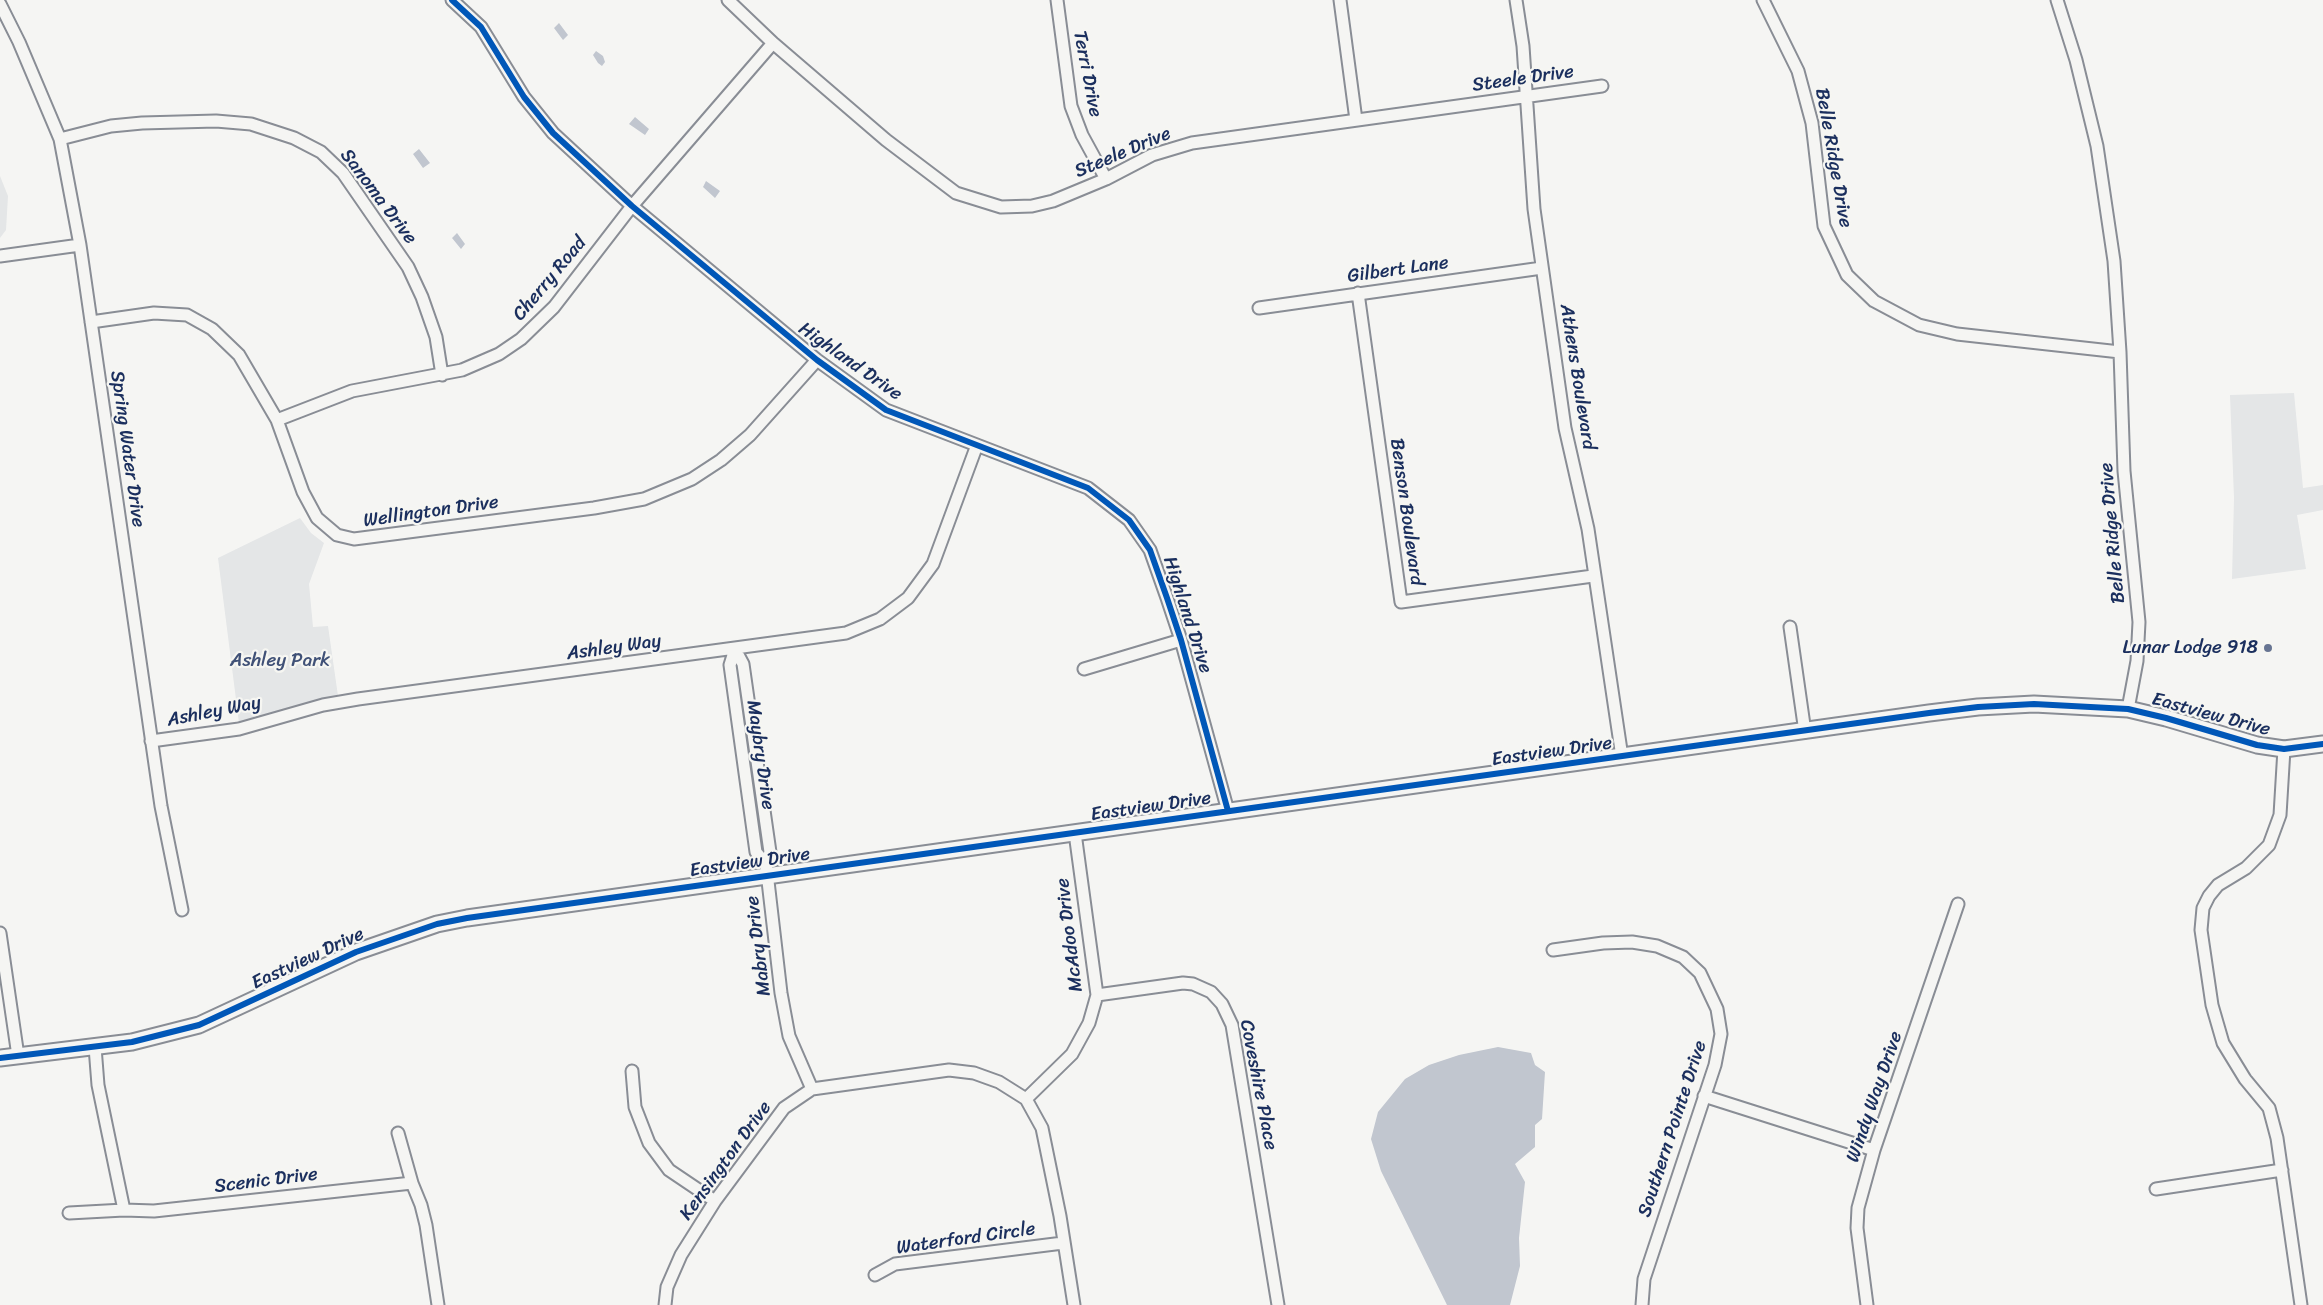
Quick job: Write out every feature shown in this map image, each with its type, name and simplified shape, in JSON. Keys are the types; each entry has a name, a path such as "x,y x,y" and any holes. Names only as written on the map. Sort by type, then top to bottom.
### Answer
{"street":[{"name":"Highland Drive","path":"452,0 481,26 524,97 553,133 632,206 817,360 886,410 1088,488 1129,520 1150,550 1181,640 1228,811"},
{"name":"Steele Drive","path":"728,0 773,43 886,140 956,193 1002,207 1032,206 1053,201 1106,179 1152,155 1192,143 1602,86"},
{"name":"Terri Drive","path":"1057,0 1071,106 1082,135 1106,179"},
{"path":"1340,0 1356,120"},
{"name":"Athens Boulevard","path":"1516,0 1523,46 1525,98 1534,209 1542,268 1565,428 1588,530 1593,576 1622,757"},
{"name":"Belle Ridge Drive","path":"1763,0 1798,71 1812,123 1824,226 1847,274 1874,300 1919,325 1957,334 2120,352"},
{"name":"Belle Ridge Drive","path":"2057,0 2076,60 2097,146 2114,261 2120,352 2124,471 2139,622 2138,661 2128,709"},
{"name":"Spring Water Drive","path":"0,4 19,42 60,139 80,245 160,806 182,910"},
{"name":"Cherry Road","path":"277,420 352,391 442,375 480,364 522,339 554,307 632,206 773,43"},
{"name":"Sanoma Drive","path":"60,139 111,126 216,120 251,124 294,138 321,152 343,173 408,267 422,297 436,337 442,375"},
{"path":"0,256 80,245"},
{"name":"Gilbert Lane","path":"1259,308 1542,268"},
{"name":"Benson Boulevard","path":"1358,293 1401,602 1593,576"},
{"name":"Wellington Drive","path":"91,322 154,313 187,315 212,329 239,355 277,420 303,492 317,518 337,535 354,539 584,509 644,499 692,479 721,460 750,436 817,360"},
{"name":"Ashley Way","path":"151,741 239,729 323,705 846,633 880,620 908,598 933,564 977,445"},
{"path":"1790,627 1805,732"},
{"path":"1084,669 1181,640"},
{"name":"Maybry Drive","path":"734,648 730,665 756,852 767,870"},
{"name":"Eastview Drive","path":"0,1058 94,1047 155,1037 199,1025 356,952 437,924 767,870 1075,834 1978,707 2043,704 2128,709 2166,718 2257,745 2284,749 2323,744"},
{"path":"2284,749 2280,814 2269,845 2246,868 2218,885 2209,896 2203,908 2201,930 2212,1005 2223,1043 2245,1079 2269,1108 2277,1138 2301,1305"},
{"name":"McAdoo Drive","path":"1026,1099 1072,1054 1089,1023 1097,995 1075,834"},
{"name":"Mabry Drive","path":"767,870 781,993 789,1036 812,1089"},
{"name":"Windy Way Drive","path":"1867,1305 1856,1217 1874,1150 1958,904"},
{"path":"0,933 18,1056"},
{"name":"Southern Pointe Drive","path":"1553,950 1603,942 1632,942 1657,946 1683,957 1700,973 1717,1009 1721,1034 1715,1065 1644,1279 1642,1305"},
{"name":"Coveshire Place","path":"1097,995 1172,984 1193,984 1211,992 1222,1004 1234,1034 1278,1305"},
{"path":"94,1047 98,1085 124,1210"},
{"name":"Kensington Drive","path":"665,1305 666,1287 681,1254 715,1201 784,1108 812,1089 949,1070 974,1073 999,1082 1026,1099 1042,1128 1074,1305"},
{"path":"632,1071 635,1107 649,1143 669,1170 715,1201"},
{"path":"1704,1096 1874,1150"},
{"path":"398,1133 412,1183 422,1205 438,1305"},
{"path":"2156,1190 2282,1170"},
{"name":"Scenic Drive","path":"69,1214 124,1210 154,1211 412,1183"},
{"name":"Waterford Circle","path":"874,1275 895,1264 1063,1243"}],"green space":[{"path":"0,176 8,196 6,230 0,238"},
{"path":"2294,393 2303,488 2323,485 2323,510 2297,515 2306,569 2232,579 2234,498 2230,395"},
{"name":"Ashley Park","path":"300,518 311,533 324,543 309,584 313,627 328,626 338,696 239,723 218,558"}],"shaded area":[{"path":"559,23 568,35 563,40 554,28"},
{"path":"596,51 603,56 605,62 602,66 593,55"},
{"path":"635,117 649,129 645,135 629,124"},
{"path":"419,149 430,163 423,168 413,154"},
{"path":"706,181 720,191 715,198 703,187"},
{"path":"457,233 465,244 461,249 452,238"},
{"path":"1498,1047 1531,1053 1535,1065 1545,1072 1542,1119 1535,1125 1535,1147 1515,1164 1525,1182 1519,1238 1520,1266 1510,1305 1447,1305 1381,1171 1371,1139 1378,1112 1405,1079 1429,1065 1459,1055"}],"cycle path":[{"path":"452,0 481,27 524,97 553,133 632,206 817,360 886,410 1088,488 1129,520 1150,550 1167,598 1181,640 1228,811"},
{"path":"0,1058 132,1042 199,1025 356,952 437,924 467,918 1929,713 1978,707 2034,704 2128,709 2166,718 2257,745 2284,749 2323,744"}],"place":[{"name":"Lunar Lodge 918","path":"2268,648"}]}
